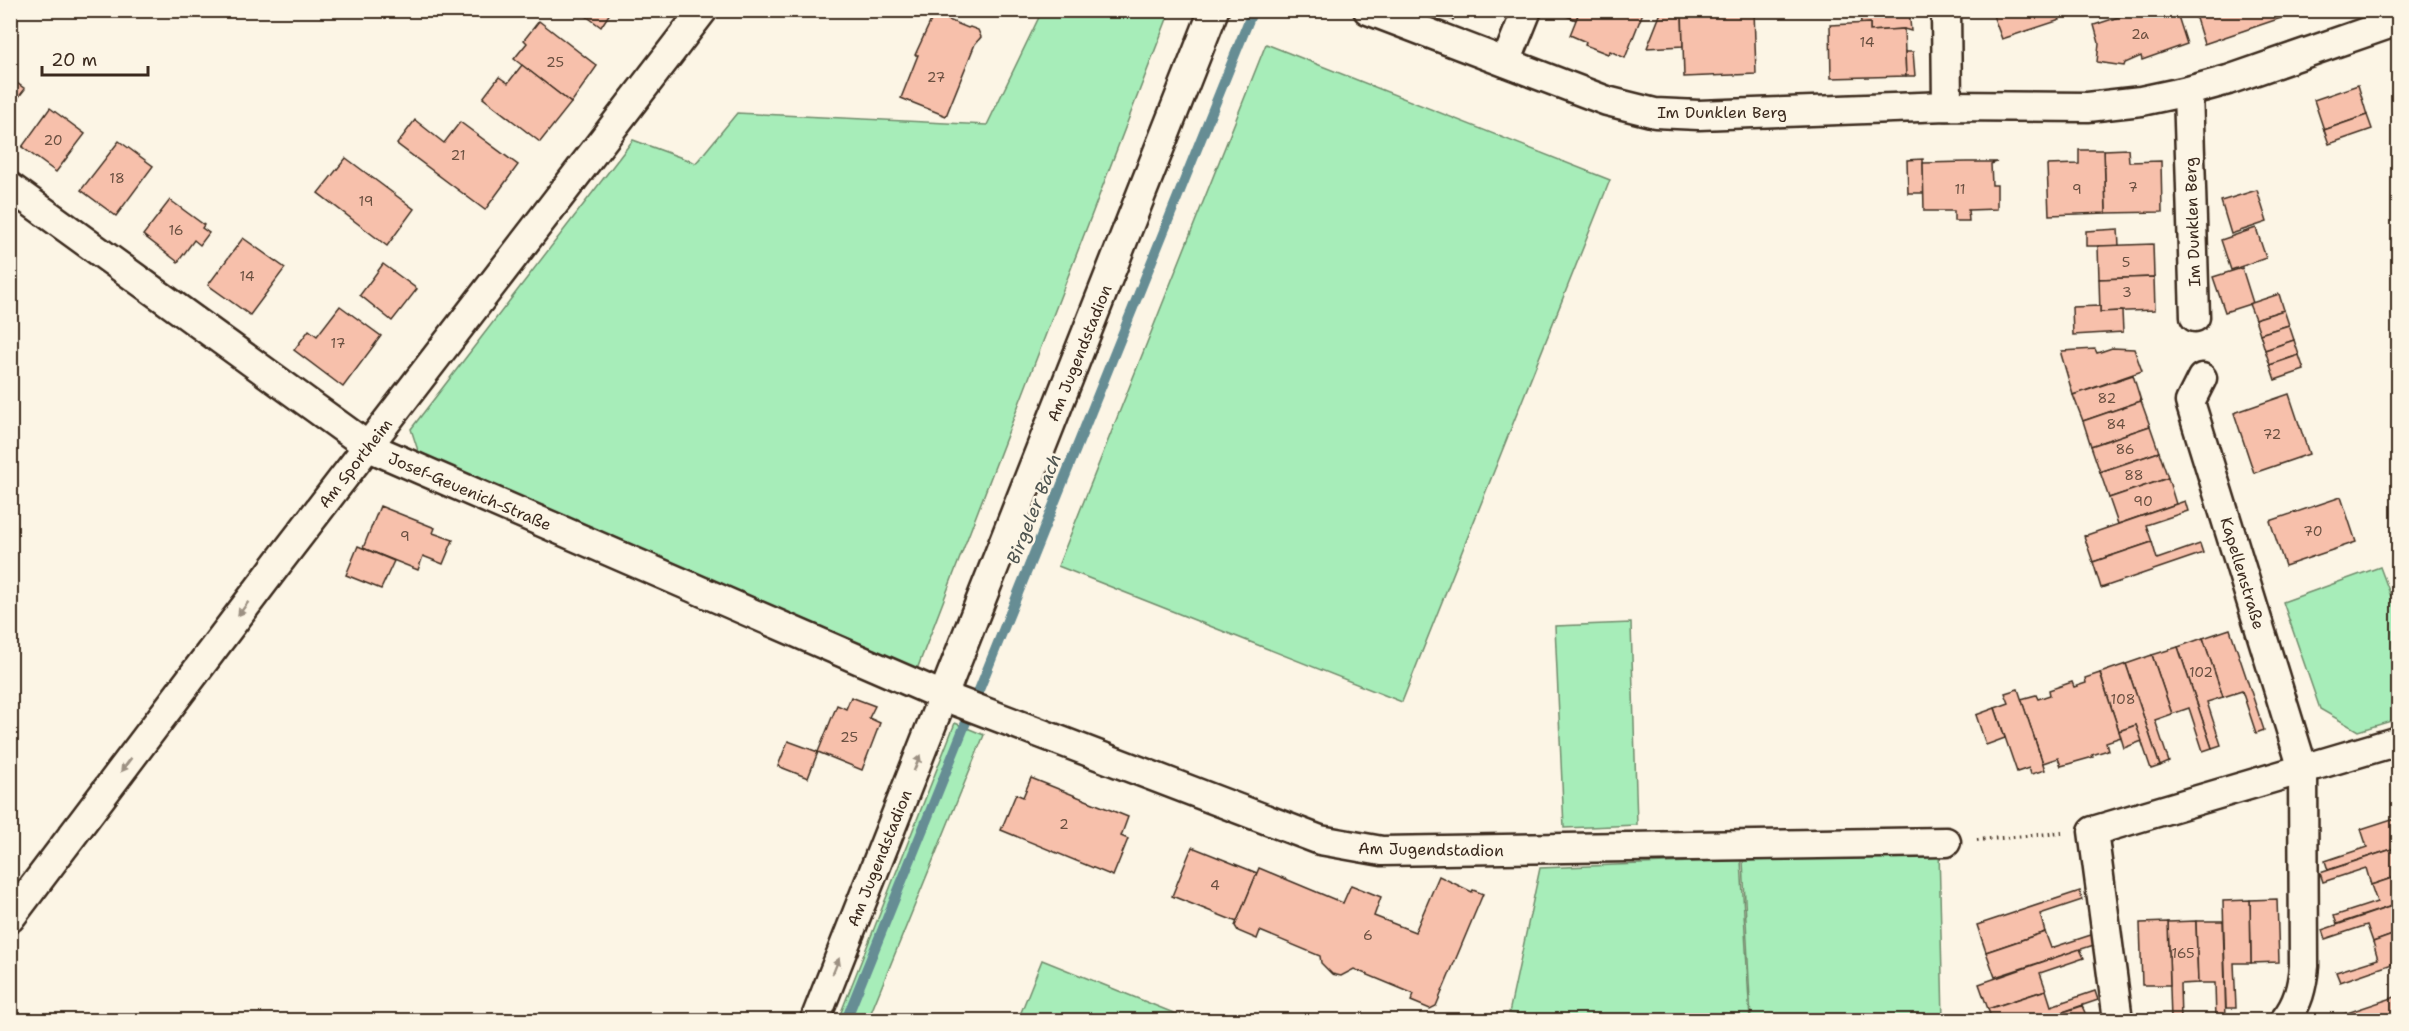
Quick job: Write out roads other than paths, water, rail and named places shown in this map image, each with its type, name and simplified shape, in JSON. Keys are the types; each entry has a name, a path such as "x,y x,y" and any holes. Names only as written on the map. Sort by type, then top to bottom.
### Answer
{"street":[{"name":"Am Sportheim","path":"10,918 278,563 703,10"},
{"name":"Am Jugendstadion","path":"815,1020 952,700 1214,10"},
{"name":"Im Dunklen Berg","path":"1368,10 1607,101 1655,113 1699,115 1947,106 2088,107 2141,100 2228,80 2398,21"},
{"path":"1506,62 1527,10"},
{"path":"1946,10 1947,106"},
{"name":"Im Dunklen Berg","path":"2188,91 2195,317"},
{"name":"Josef-Geuenich-Straße","path":"10,187 369,447 952,700"},
{"name":"Kapellenstraße","path":"2202,378 2190,402 2303,769 2304,966 2302,988 2294,1010 2285,1020"},
{"name":"Am Jugendstadion","path":"952,700 1320,840 1349,847 1382,851 1449,851 1946,842"},
{"path":"2118,1020 2093,831 2398,741"}],"waterway":[{"name":"Birgeler Bach","path":"846,1020 1253,10"}]}
